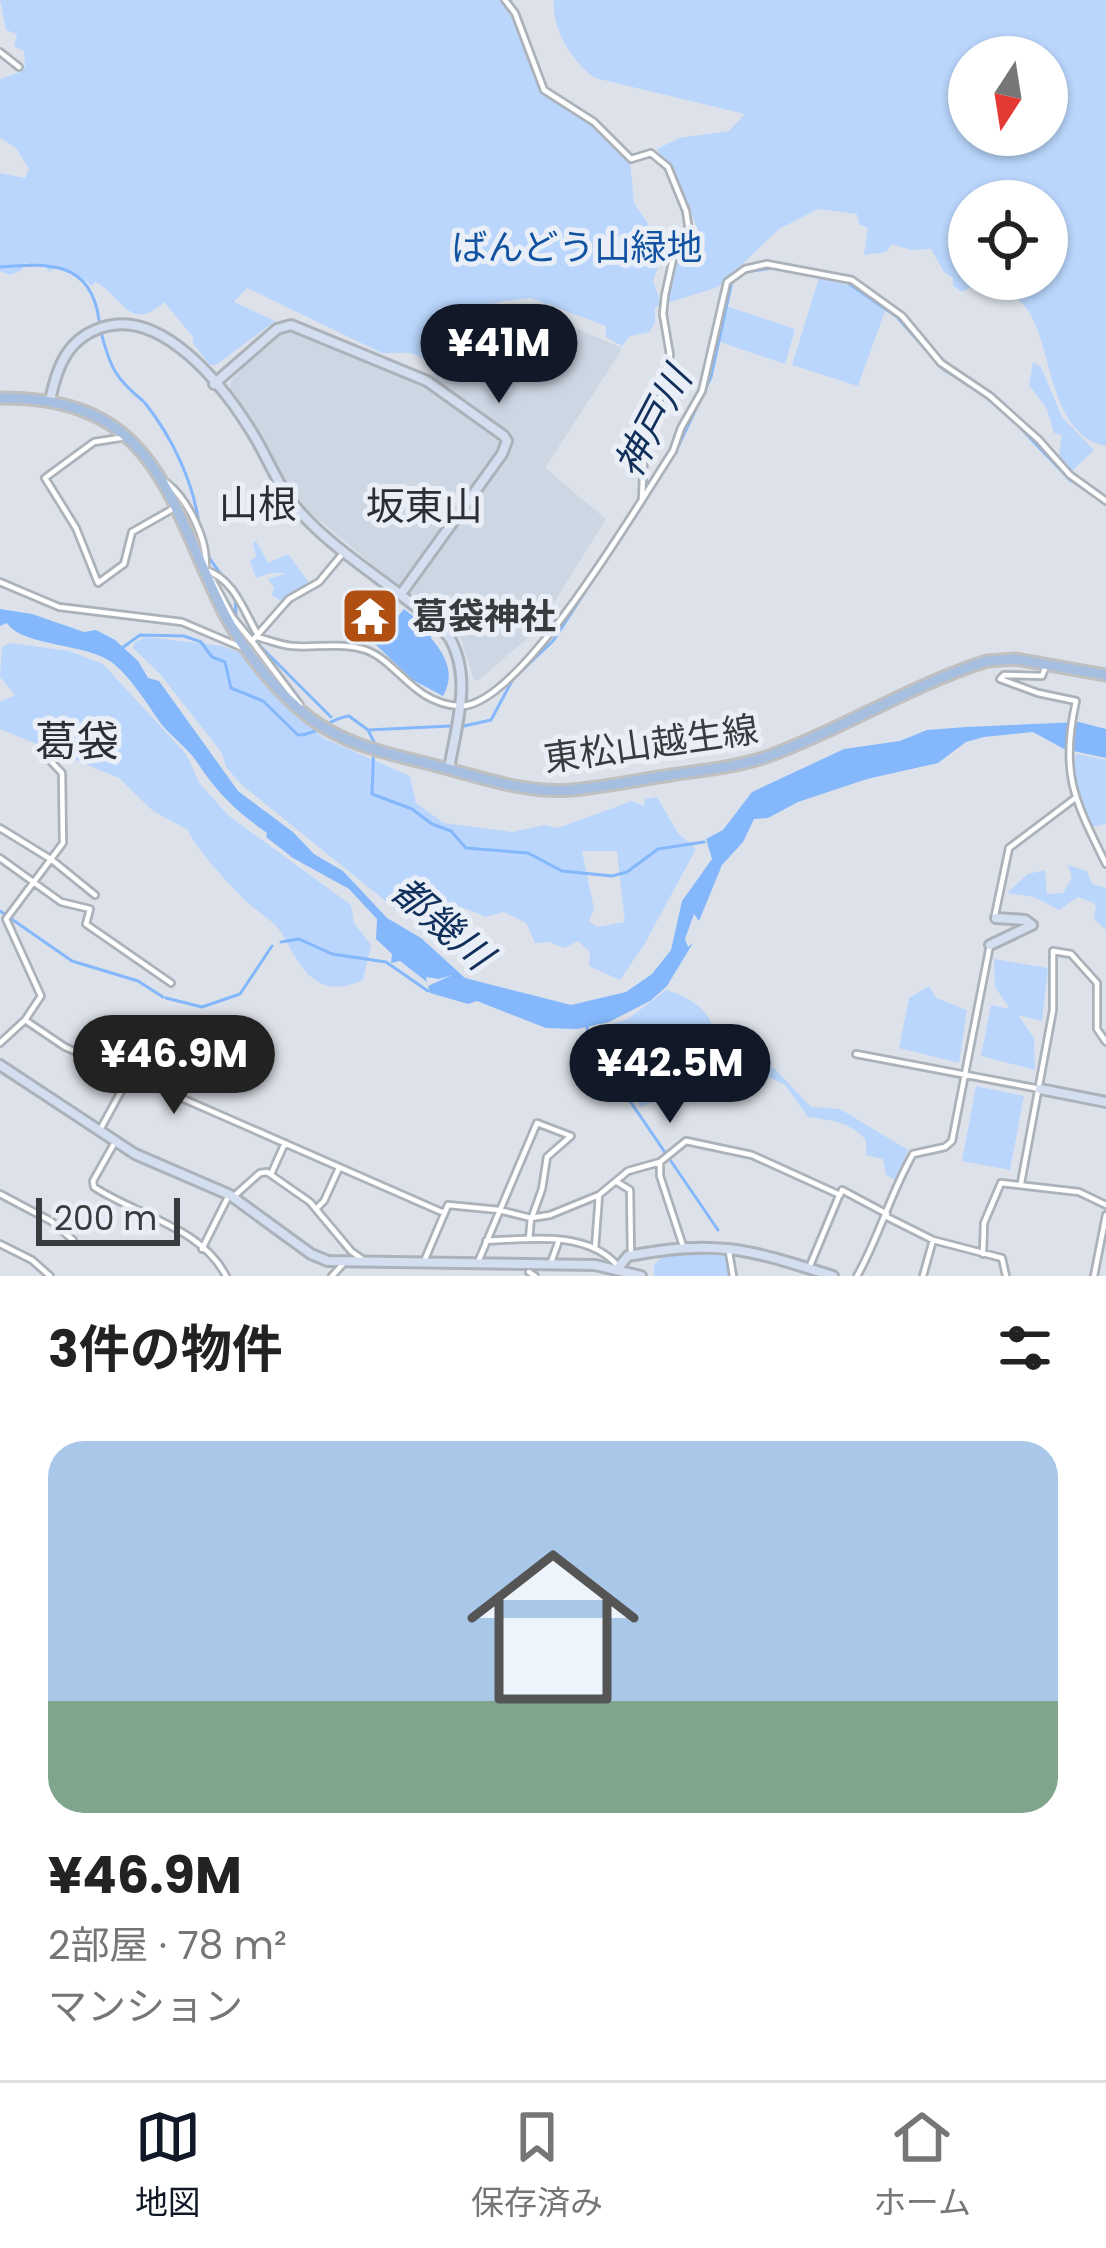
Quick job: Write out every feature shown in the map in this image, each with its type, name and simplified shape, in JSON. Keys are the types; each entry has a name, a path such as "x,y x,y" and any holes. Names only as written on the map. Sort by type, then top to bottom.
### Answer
{"main road":[{"name":"東松山越生線","path":"0,398 50,401 102,421 126,437 166,483 227,620 254,641 302,711 355,745 449,769 531,789 559,790 739,765 781,752 980,663 1004,659 1106,675"}],"street":[{"path":"505,0 515,13 544,90 594,122 631,159 651,153 666,162 689,226 674,254 665,295 670,356 663,392 645,434 642,499"},
{"path":"0,52 20,67"},
{"path":"0,582 59,607 182,622 254,641 365,650 412,687 443,704 471,706 547,642 673,451 703,391 727,282 745,269 766,264 854,281 902,316 941,363 1024,424 1070,475 1106,501"},
{"path":"50,401 56,371 67,351 88,334 116,324 145,325 162,332 248,425 298,510 434,622 456,648 462,673 449,769"},
{"path":"214,384 277,329 291,325 427,381 504,436 502,454 401,594"},
{"path":"126,437 94,442 45,478 76,528 98,584 124,564 133,532 178,506"},
{"path":"166,483 192,516 207,573 216,574 233,590 254,641"},
{"path":"254,641 290,599 324,578 346,550"},
{"path":"1046,664 1042,676 1003,675 1000,679 1075,701 1070,719 1074,800 1106,864"},
{"path":"0,1043 25,1020 41,991 5,917 52,860 65,835 62,773 43,753"},
{"path":"857,1276 914,1152 945,1147 952,1141 990,945 1033,925 996,918 1009,848 1074,800"},
{"path":"0,829 52,860 95,895"},
{"path":"0,858 61,902 90,910 86,924 171,983"},
{"path":"1021,1183 1053,1010 1053,952 1071,954 1097,983 1096,1023 1106,1042"},
{"path":"25,1020 65,1047 444,1213"},
{"path":"856,1054 1106,1102"},
{"path":"0,1065 135,1154 231,1196 311,1254 344,1263 618,1268 641,1276"},
{"path":"99,1131 130,1076"},
{"path":"477,1264 537,1123 571,1136 547,1157 529,1239"},
{"path":"417,1276 448,1205 532,1218 599,1195 628,1171 660,1162 683,1142 700,1141 762,1159 839,1195"},
{"path":"115,1142 94,1187 131,1210 153,1215 202,1249 226,1276"},
{"path":"271,1174 285,1143"},
{"path":"295,1162 300,1150"},
{"path":"660,1162 660,1176 683,1246"},
{"path":"316,1209 339,1168"},
{"path":"202,1249 231,1196 261,1172 271,1174 316,1209 351,1251 372,1264 375,1276"},
{"path":"983,1254 984,1223 1005,1181 1079,1192 1106,1204"},
{"path":"616,1182 629,1190 631,1256"},
{"path":"809,1268 842,1190 933,1240 1005,1259 1006,1276"},
{"path":"0,1194 51,1221 73,1240"},
{"path":"595,1250 599,1195"},
{"path":"1094,1276 1106,1215"},
{"path":"486,1241 559,1240 595,1250 618,1268"},
{"path":"529,1275 547,1265 559,1240"},
{"path":"923,1276 933,1240"},
{"path":"0,1244 32,1260 50,1276"},
{"path":"618,1268 631,1256 683,1246 763,1253 833,1276"},
{"path":"728,1248 733,1276"},
{"path":"332,1276 344,1263"},
{"path":"217,1276 221,1266"}],"shaded area":[{"path":"514,303 620,347 545,468 606,519 537,630 478,681 461,639 298,502 230,389 231,380 261,350 276,336 291,331 425,383 488,308"}],"green space":[{"name":"ばんどう山緑地","path":"0,0 503,0 547,96 592,123 630,160 634,203 655,234 651,251 658,268 653,280 660,301 675,252 699,233 683,192 657,149 679,138 729,131 745,114 595,78 565,44 554,0 1106,0 1106,446 1087,438 1062,407 1035,325 1018,300 1068,300 1068,180 948,180 948,275 931,249 892,244 886,252 864,255 868,228 859,224 857,214 818,209 779,229 718,287 655,307 655,323 649,332 630,336 622,346 606,337 606,326 531,298 487,305 432,362 411,353 382,353 247,288 234,302 275,321 210,365 164,302 152,311 134,313 104,288 95,282 92,286 73,272 54,268 49,272 26,262 21,271 9,275 0,271 0,173 25,178 29,169 16,148 0,138 0,79 25,67 24,51 14,46 17,34 6,30"},
{"path":"819,278 851,286 885,311 858,386 792,365"},
{"path":"726,306 795,329 785,364 720,342"},
{"path":"1033,362 1041,367 1062,417 1094,450 1072,471 1059,455 1062,435 1054,433 1047,409 1029,385"},
{"path":"256,541 268,563 288,554 310,584 282,602 272,595 274,588 268,579 287,573 256,578 250,561 256,557"},
{"path":"147,637 222,646 241,653 285,704 323,738 410,776 416,803 444,823 511,832 545,825 558,828 632,801 644,806 645,799 657,797 678,833 696,849 620,980 589,966 590,952 578,941 564,948 535,943 526,923 504,912 485,917 456,906 398,911 242,785 160,674 133,648","holes":["582,851 617,851 625,922 597,927 589,921 594,909"]},
{"path":"10,643 69,651 103,664 186,754 200,784 229,816 351,905 354,923 371,945 363,980 335,987 311,977 280,931 224,878 188,830 153,811 119,778 0,729 0,702 15,695 0,677 2,647"},
{"path":"1076,754 1106,760 1106,824 1091,827 1082,809 1075,783"},
{"path":"1068,865 1087,871 1092,884 1106,888 1106,930 1094,919 1094,903 1078,897 1059,910 1034,897 1007,893 1028,874 1045,870 1047,894 1063,893 1072,878"},
{"path":"994,959 1048,968 1042,1021 1018,1015 1034,1038 1035,1070 981,1056 991,1005 1010,1009 995,987"},
{"path":"929,986 936,998 967,1010 959,1063 899,1048 909,998"},
{"path":"666,990 695,1004 713,1029 705,1036 677,1035 668,1042 653,1064 668,1091 665,1097 641,1107 592,1030 628,1019"},
{"path":"773,1067 811,1107 840,1109 908,1150 895,1180 886,1175 883,1159 866,1155 866,1140 860,1134 840,1123 808,1117 785,1085 762,1074"},
{"path":"976,1086 1024,1096 1010,1170 962,1161"},
{"path":"723,1252 730,1276 654,1276 654,1265 664,1255"}],"water":[{"name":"都幾川","path":"0,609 32,614 84,632 96,630 115,640 148,678 159,681 238,791 314,854 343,871 387,918 421,938 465,978 571,1005 626,992 652,974 671,950 682,901 712,859 706,839 723,830 752,792 844,749 900,741 927,730 1079,722 1106,729 1106,758 1064,749 1033,732 984,737 966,742 938,763 867,779 798,802 768,818 754,819 743,842 722,865 699,921 694,914 685,939 688,947 693,943 667,986 650,1001 609,1022 577,1029 546,1028 477,1001 468,1004 430,993 428,986 452,975 426,977 427,982 400,961 391,963 392,954 376,939 377,919 349,889 293,858 228,801 114,664 89,652 27,637 7,623 0,626"},
{"path":"404,609 432,631 431,638 445,659 449,673 443,696 413,680 375,644"}],"waterway":[{"path":"0,267 50,266 77,276 87,286 99,320"},
{"name":"神戸川","path":"745,272 772,268 824,277"},
{"name":"神戸川","path":"646,497 675,453 711,377 732,281"},
{"name":"神戸川","path":"845,281 897,317 944,370 965,382"},
{"path":"101,332 115,371 143,401"},
{"name":"神戸川","path":"978,390 1071,481"},
{"path":"145,403 180,460 199,524"},
{"path":"207,555 220,573"},
{"name":"神戸川","path":"464,726 491,720 513,679 553,641 602,566"},
{"path":"221,575 234,587"},
{"path":"235,590 236,618"},
{"name":"神戸川","path":"122,648 140,635 184,636 201,642 212,657 225,662 231,688 263,701 298,735 349,716 368,730 450,726"},
{"path":"253,639 331,717"},
{"path":"368,730 374,742 372,794 451,831 466,848 528,853 562,871 612,876 627,872 658,849 704,842"},
{"path":"0,911 72,961 138,981 163,997"},
{"path":"281,942 299,939 332,954 386,962 428,991"},
{"path":"166,998 202,1007 240,994 272,946"},
{"path":"587,1026 589,1041 718,1230"}],"place":[{"name":"葛袋神社","path":"370,616"}],"district":[{"name":"山根","path":"258,504"},
{"name":"坂東山","path":"424,506"},
{"name":"葛袋","path":"77,741"}]}
